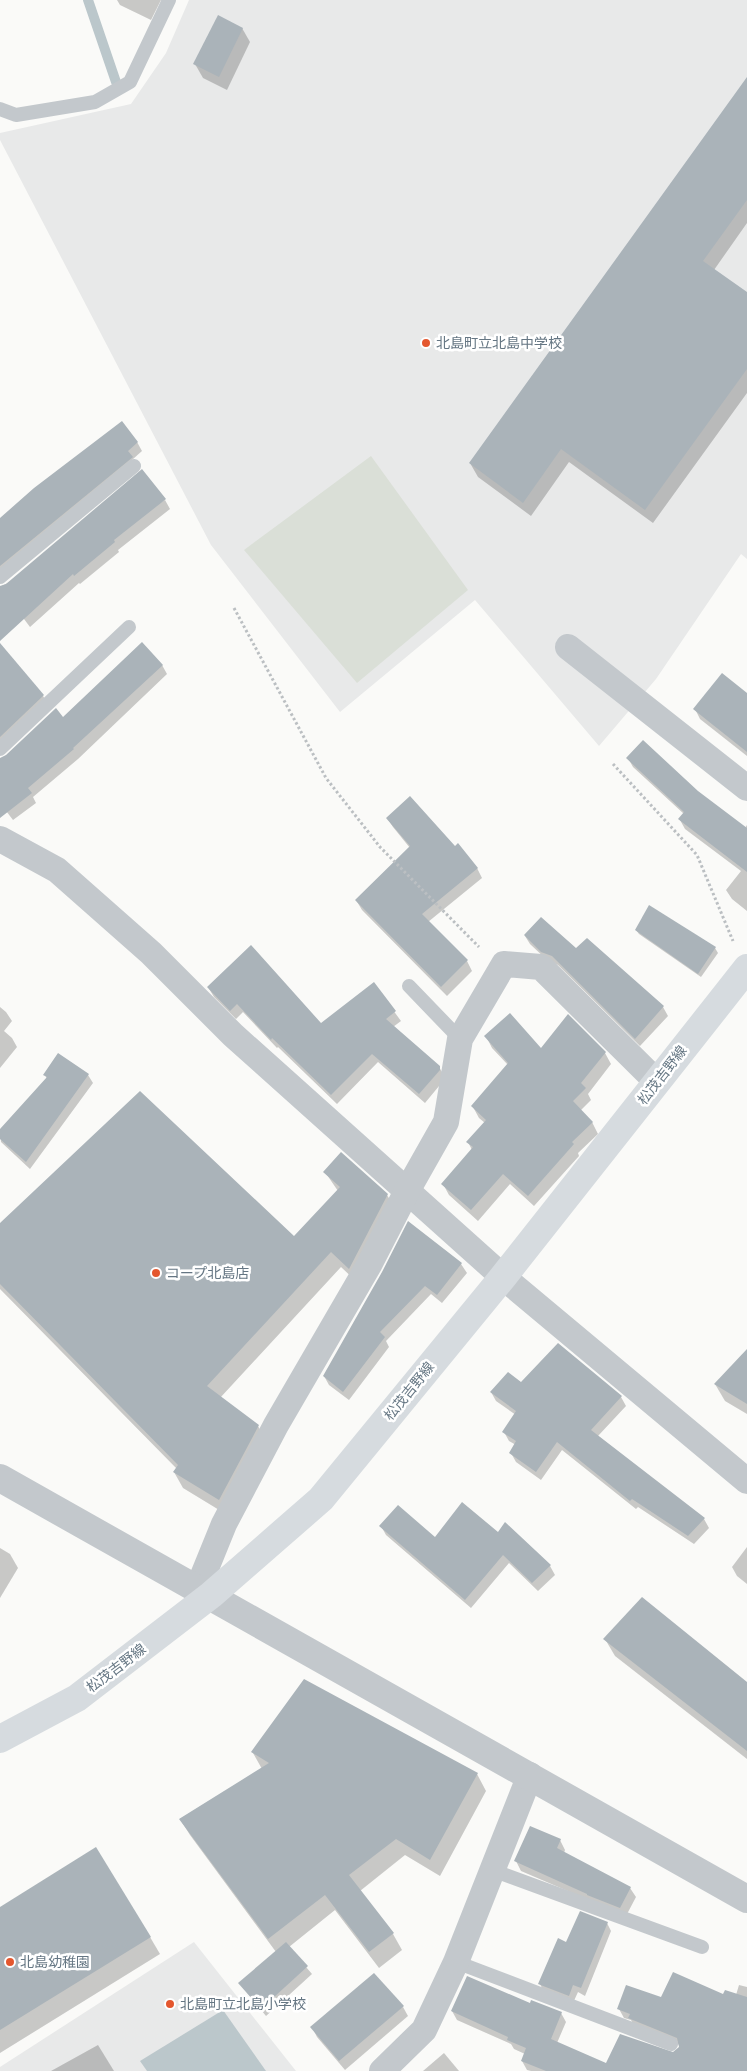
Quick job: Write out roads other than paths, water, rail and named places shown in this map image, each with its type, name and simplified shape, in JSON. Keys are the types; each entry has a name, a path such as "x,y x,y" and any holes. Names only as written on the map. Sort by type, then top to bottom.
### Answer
{"main road":[{"name":"松茂吉野線","path":"0,1739 77,1698 204,1592 321,1499 503,1277 746,969"}],"street":[{"path":"568,647 747,788"},
{"path":"0,839 57,870 151,953 233,1035 503,1277 747,1481"},
{"path":"204,1592 224,1524 276,1426 369,1265 407,1191 446,1122 460,1039 504,964 541,967 657,1082"},
{"path":"0,1478 747,1899"},
{"path":"382,2071 424,2030 456,1962 530,1775"}],"lane":[{"path":"0,109 16,115 95,102 130,82 169,0"},
{"path":"0,578 134,466"},
{"path":"0,749 128,627"},
{"path":"409,986 460,1039"},
{"path":"492,1870 702,1947"},
{"path":"456,1962 671,2044"}],"waterway":[{"path":"88,0 116,82"}],"place":[{"name":"北島町立北島中学校","path":"426,343"},
{"name":"コープ北島店","path":"156,1273"},
{"name":"北島幼稚園","path":"10,1962"},
{"name":"北島町立北島小学校","path":"170,2004"}]}
